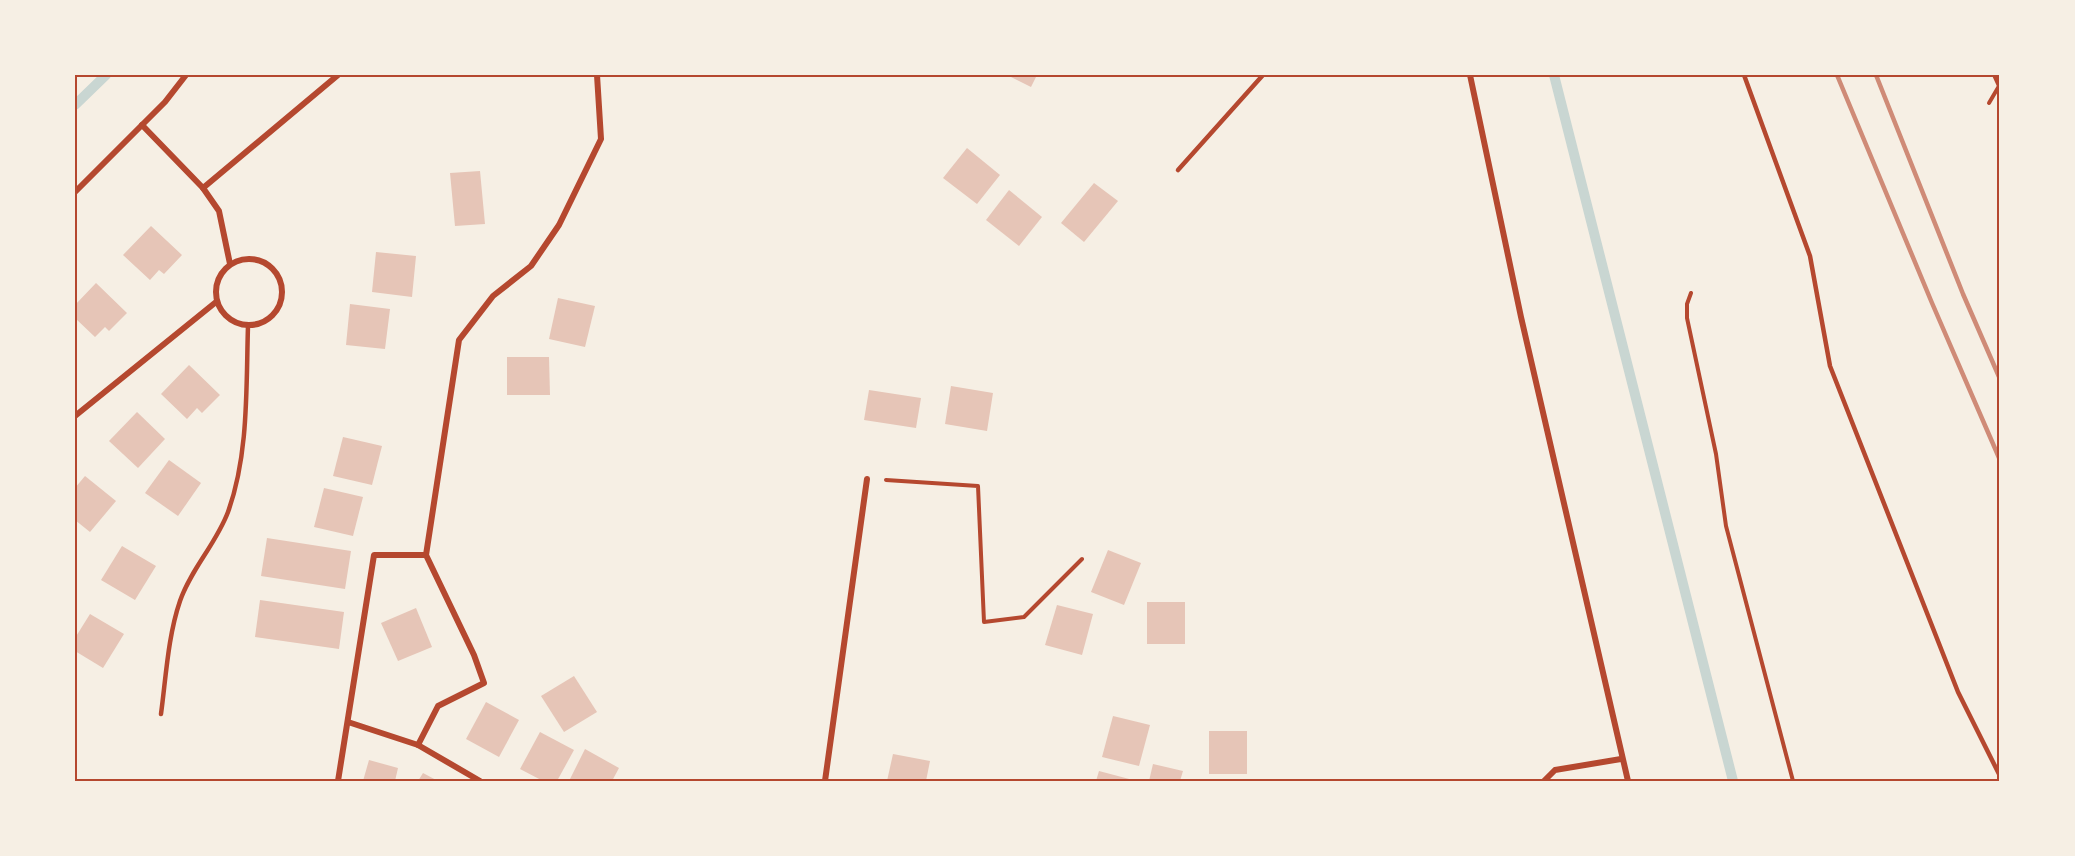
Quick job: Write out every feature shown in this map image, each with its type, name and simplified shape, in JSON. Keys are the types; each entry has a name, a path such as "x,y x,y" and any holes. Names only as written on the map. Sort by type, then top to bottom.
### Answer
{"street":[{"path":"75,192 165,102 186,75"},
{"path":"203,188 338,75"},
{"path":"418,745 438,706 484,683 474,655 426,555 459,340 493,296 531,266 559,225 601,139 597,75"},
{"path":"1470,75 1521,317 1628,781"},
{"path":"142,125 203,188 219,211 230,264"},
{"path":"250,258 270,265 282,283 281,304 268,320 248,326 228,319 216,302 217,281 230,264 250,258"},
{"path":"75,416 216,302"},
{"path":"825,781 867,479"},
{"path":"338,781 374,555 426,555"},
{"path":"348,722 418,745 480,781"},
{"path":"1544,781 1555,770 1622,759"}],"lane":[{"path":"1178,170 1263,75"},
{"path":"1744,75 1810,256 1830,366 1958,692 2000,776"},
{"path":"161,714 173,627 180,600 191,576 214,543 228,512 237,478 244,428 248,326"}],"path":[{"path":"1989,103 1999,87 1994,75"},
{"path":"1691,293 1686,304 1686,318 1716,454 1726,526 1793,781"},
{"path":"867,479 978,486 984,622 1024,617 1082,559"}],"building":[{"path":"1007,75 1037,75 1031,87"},
{"path":"967,148 1000,175 977,204 943,178"},
{"path":"480,171 485,224 455,226 450,173"},
{"path":"1094,183 1118,201 1084,242 1061,223"},
{"path":"1009,190 1042,217 1019,246 986,220"},
{"path":"151,226 182,255 164,274 159,270 150,280 123,255"},
{"path":"376,252 416,256 412,297 372,292"},
{"path":"96,283 127,313 109,331 105,327 95,337 75,318 75,305"},
{"path":"558,298 595,306 585,347 549,339"},
{"path":"350,304 390,309 385,349 346,345"},
{"path":"507,357 549,357 550,395 507,395"},
{"path":"189,365 220,395 202,413 197,408 187,419 161,394"},
{"path":"951,386 993,393 987,431 945,424"},
{"path":"869,390 921,398 916,428 864,420"},
{"path":"137,412 165,439 138,468 109,441"},
{"path":"343,437 382,446 372,485 333,476"},
{"path":"169,460 201,483 178,516 145,493"},
{"path":"85,476 116,501 90,532 75,520 75,488"},
{"path":"324,488 363,497 353,536 314,527"},
{"path":"267,538 351,551 345,589 261,576"},
{"path":"122,546 156,566 135,600 101,580"},
{"path":"1108,550 1141,563 1124,605 1091,592"},
{"path":"260,600 344,612 339,649 255,637"},
{"path":"1147,602 1185,602 1185,644 1147,644"},
{"path":"1057,605 1093,614 1082,655 1045,645"},
{"path":"416,608 432,647 398,661 381,623"},
{"path":"90,614 124,634 103,668 75,651 75,638"},
{"path":"574,676 597,712 564,732 541,696"},
{"path":"486,702 519,720 499,757 466,739"},
{"path":"1113,716 1150,725 1139,766 1102,757"},
{"path":"1209,731 1247,731 1247,774 1209,774"},
{"path":"540,732 574,750 557,781 543,781 520,769"},
{"path":"585,749 619,768 612,781 569,781"},
{"path":"893,754 930,761 926,781 887,781"},
{"path":"369,760 398,768 395,781 363,781"},
{"path":"1153,764 1183,771 1180,781 1149,781"},
{"path":"1099,771 1133,780 1133,781 1096,781"},
{"path":"423,773 438,781 418,781"}],"waterway":[{"path":"75,105 106,75"},
{"path":"1554,75 1733,781"}],"railway":[{"path":"1837,75 2000,460"},
{"path":"1876,75 1963,294 2000,379"}]}
